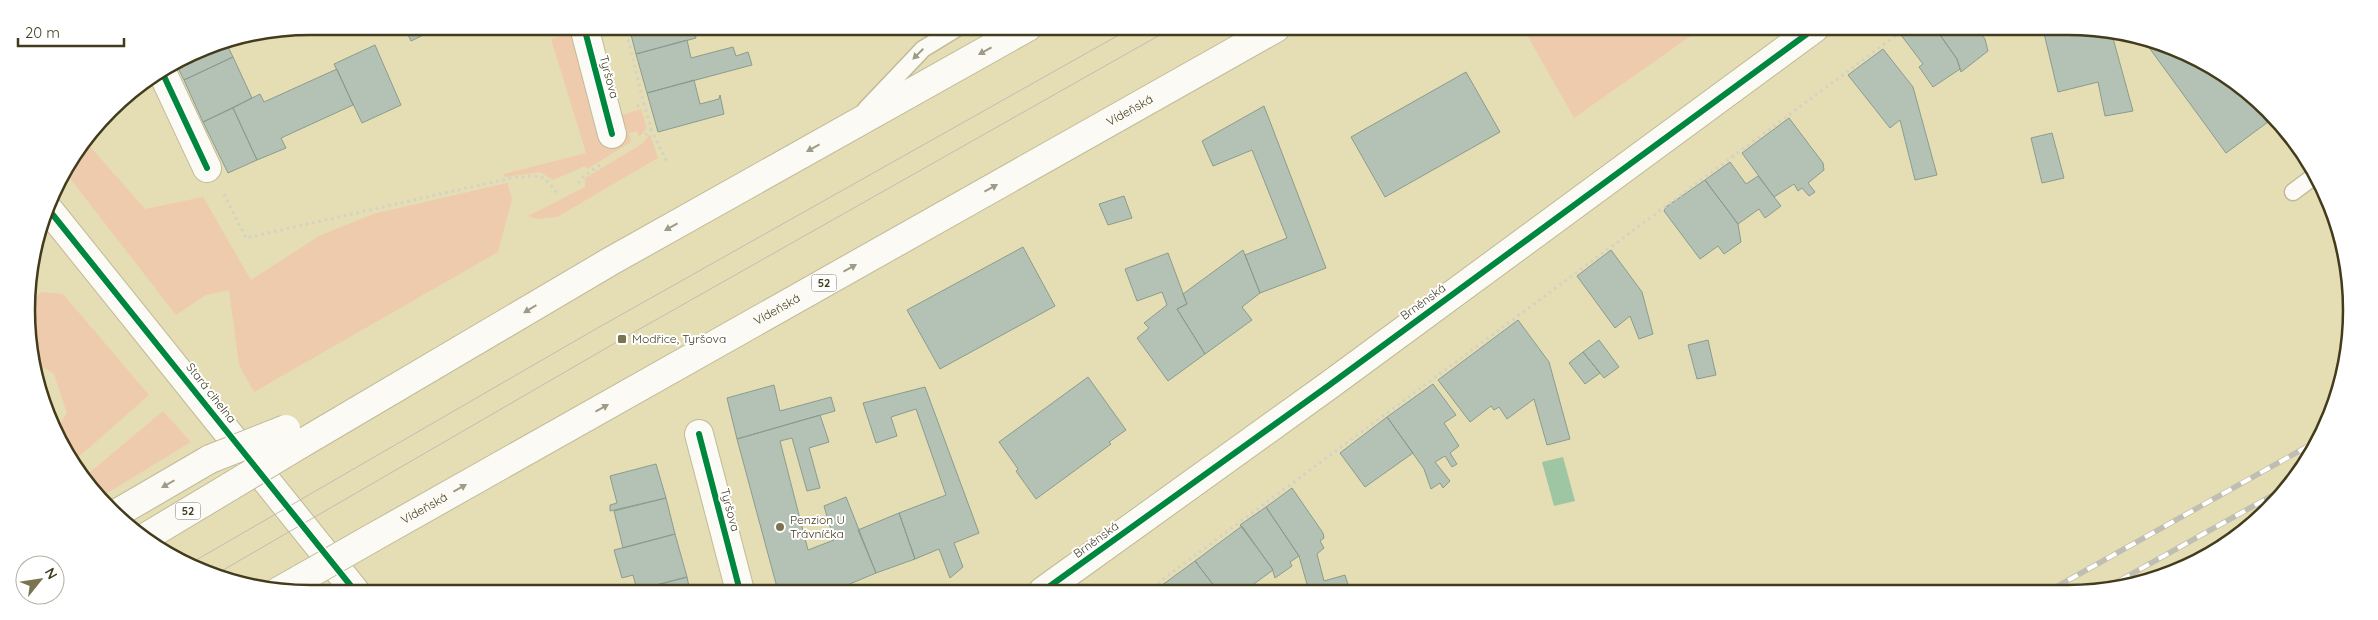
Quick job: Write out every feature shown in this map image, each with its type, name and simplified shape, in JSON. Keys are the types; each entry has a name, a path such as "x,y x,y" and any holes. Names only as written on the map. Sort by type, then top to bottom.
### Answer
{"main road":[{"name":"Tyršova","path":"586,35 612,134"},
{"name":"52","path":"150,534 231,486 293,437 376,400 611,261 1014,35"},
{"name":"Vídeňská","path":"291,584 1264,35"},
{"name":"Brněnská","path":"1051,585 1320,392 1805,35"},
{"path":"164,77 207,168"},
{"name":"Stará cihelna","path":"53,215 350,585"},
{"name":"Tyršova","path":"698,434 738,585"},
{"path":"122,510 210,460 293,437"}],"lane":[{"path":"847,129 923,48 945,35"},
{"path":"2293,192 2310,179"}],"path":[{"path":"627,35 644,104"},
{"path":"1155,585 1897,35"},
{"path":"651,128 668,164"},
{"path":"207,168 217,178 246,238 511,178 541,176 549,180 557,194"}],"shaded area":[{"path":"572,35 600,139 627,132 622,115 641,109 647,128 639,137 637,131 629,133 631,142 587,169 585,166 553,180 540,172 505,177 504,174 586,153 551,39"},
{"path":"1527,35 1692,35 1574,118"},
{"path":"650,134 658,158 557,217 536,219 528,216 585,187 585,178 642,144"},
{"path":"90,146 145,209 203,197 251,280 319,236 373,214 507,183 512,199 498,252 254,392 239,365 229,290 206,295 176,315 69,177"},
{"path":"41,292 63,294 149,395 78,458 60,425 67,413 54,374 40,365 37,346 36,296"},
{"path":"163,411 191,442 106,494 89,473"},
{"path":"1563,457 1575,501 1554,506 1542,462"}],"building":[{"path":"408,35 423,35 411,41"},
{"path":"631,35 695,35 696,38 636,54"},
{"path":"1901,35 1940,35 1957,59 1960,69 1933,87 1919,67 1923,64"},
{"path":"1940,35 1982,35 1985,39 1988,51 1961,72 1957,59"},
{"path":"2044,35 2113,39 2133,111 2105,116 2098,82 2058,92"},
{"path":"687,40 691,58 733,47 736,56 748,52 752,65 647,93 636,54"},
{"path":"375,45 401,105 362,123 334,64"},
{"path":"228,48 233,57 184,80 178,68"},
{"path":"2149,48 2190,63 2221,81 2249,103 2268,122 2226,153"},
{"path":"1883,49 1913,87 1937,175 1915,180 1900,120 1890,128 1848,75"},
{"path":"233,57 252,98 203,122 184,80"},
{"path":"337,69 353,105 281,138 286,148 257,160 233,108 260,94 264,102"},
{"path":"1466,72 1500,132 1385,197 1351,137"},
{"path":"694,80 700,104 719,99 720,95 724,114 658,132 647,93"},
{"path":"1264,106 1326,268 1260,293 1245,255 1287,238 1252,150 1213,166 1202,141"},
{"path":"233,108 257,160 228,173 203,122"},
{"path":"1789,118 1823,163 1824,170 1808,183 1815,192 1809,196 1802,188 1798,191 1794,184 1774,197 1742,153"},
{"path":"2052,133 2064,178 2042,183 2031,138"},
{"path":"1730,162 1746,184 1758,176 1781,206 1765,218 1759,209 1738,224 1705,180"},
{"path":"1705,180 1738,224 1741,242 1724,254 1718,246 1700,259 1664,211 1666,207"},
{"path":"1124,196 1132,218 1108,225 1099,204"},
{"path":"1023,247 1055,306 940,369 907,310"},
{"path":"1243,250 1260,293 1242,307 1252,320 1205,354 1177,309 1187,304 1183,294"},
{"path":"1611,250 1642,292 1653,334 1639,339 1630,316 1615,328 1577,276"},
{"path":"1168,253 1187,304 1177,309 1205,354 1168,381 1137,338 1149,328 1144,323 1167,305 1162,292 1137,301 1125,269"},
{"path":"1518,320 1549,362 1570,439 1547,445 1534,399 1507,419 1499,407 1494,410 1491,406 1470,422 1438,380"},
{"path":"1599,340 1619,367 1604,378 1583,352"},
{"path":"1708,340 1716,375 1697,379 1688,345"},
{"path":"1583,352 1600,373 1585,384 1569,363"},
{"path":"1088,377 1126,430 1109,442 1111,444 1036,499 1016,471 1018,469 999,442"},
{"path":"1433,384 1456,415 1444,423 1459,446 1450,453 1457,464 1452,467 1445,456 1435,462 1450,481 1443,488 1440,483 1431,489 1424,469 1387,417"},
{"path":"774,385 780,411 831,397 835,411 737,439 727,398"},
{"path":"925,387 979,533 954,543 963,567 950,578 939,549 915,559 899,513 946,495 916,409 891,417 897,436 876,443 863,403"},
{"path":"820,415 829,442 809,448 820,488 807,491 792,438 780,441 808,550 834,540 824,506 846,497 876,573 847,585 776,585 737,439"},
{"path":"1387,417 1413,453 1365,487 1340,453"},
{"path":"656,464 666,498 610,511 610,505 617,503 610,476"},
{"path":"1292,488 1323,533 1324,538 1320,541 1324,548 1317,554 1324,581 1345,575 1348,585 1307,585 1299,556 1266,507"},
{"path":"666,498 675,534 623,548 614,511"},
{"path":"1266,507 1299,556 1290,562 1292,566 1275,578 1272,568 1240,525"},
{"path":"899,513 915,559 876,573 858,530"},
{"path":"1242,526 1273,570 1252,585 1213,585 1195,561"},
{"path":"675,534 687,577 656,585 636,585 633,575 622,578 614,550"},
{"path":"1195,561 1213,585 1162,585"},
{"path":"687,577 689,585 656,585"}],"tram line":[{"path":"196,560 594,330 1119,35"},
{"path":"223,570 622,339 1160,35"}],"railway":[{"path":"2060,585 2307,447"},
{"path":"2120,580 2268,498"}],"cycle path":[{"path":"586,35 612,134"},
{"path":"1051,585 1328,386 1805,35"},
{"path":"164,77 207,168"},
{"path":"53,215 350,585"},
{"path":"699,434 738,585"}],"place":[{"name":"Modřice, Tyršova","path":"622,339"},
{"name":"Penzion U Trávníčka","path":"780,527"}]}
